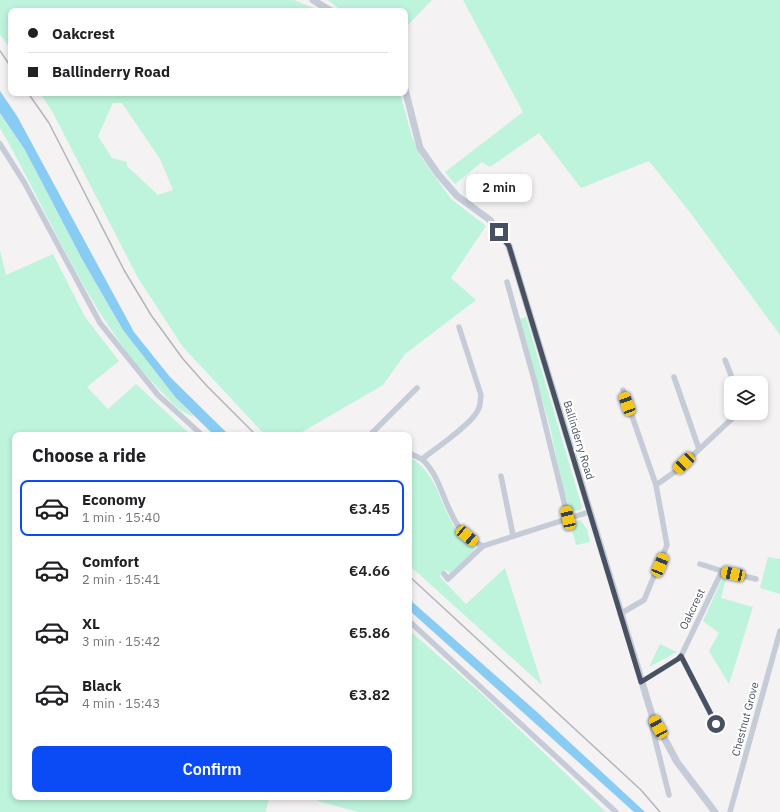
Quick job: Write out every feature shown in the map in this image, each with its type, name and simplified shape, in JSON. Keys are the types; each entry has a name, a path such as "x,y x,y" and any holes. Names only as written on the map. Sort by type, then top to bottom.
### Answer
{"street":[{"path":"314,0 326,8"},
{"name":"Ballinderry Road","path":"407,96 420,148 456,196 490,220 509,246 652,715 677,762 715,812"},
{"path":"0,144 24,182 100,323 158,395 199,432"},
{"path":"507,282 535,383 568,518"},
{"path":"422,459 466,424 478,412 481,395 459,327"},
{"path":"726,360 732,376"},
{"path":"674,377 699,449"},
{"path":"373,432 417,388"},
{"path":"620,614 644,600 668,545 656,485 623,390"},
{"path":"656,485 676,471 730,420"},
{"path":"412,454 422,459 430,468 458,528 476,543 483,546"},
{"path":"501,476 513,535"},
{"path":"444,574 448,579 483,546 513,535 589,512"},
{"path":"700,564 756,579"},
{"name":"Oakcrest","path":"641,682 681,656 722,571"},
{"path":"412,624 616,812"},
{"name":"Chestnut Grove","path":"730,812 780,631"},
{"path":"681,656 716,724"},
{"path":"652,715 651,723 669,795"}],"green space":[{"path":"0,0 294,0 314,8 8,8 8,45 0,35"},
{"path":"327,0 432,0 408,25 408,8 339,8"},
{"path":"463,0 780,0 780,335 689,211 649,161 581,188 539,133 490,167 482,162 455,184 445,172 523,112"},
{"path":"42,96 401,96 412,137 421,157 451,199 486,226 451,278 476,300 405,354 383,385 302,432 262,432 183,347 138,278 52,111","holes":["113,103 122,103 160,159 173,190 158,195 127,166 127,162 112,158 98,136"]},
{"path":"0,113 25,150 82,259 123,330 176,398 194,417 179,409 159,389 134,360 90,297 19,161 0,128"},
{"path":"0,250 6,275 53,254 85,317 119,361 87,387 108,409 136,384 188,432 12,432 12,800 268,800 266,812 0,812"},
{"path":"526,317 582,507 580,510 570,510 563,489 550,427 519,319"},
{"path":"412,459 425,470 436,487 453,525 475,547 473,552 450,573 446,570 439,576 466,604 505,568 542,685 412,568"},
{"path":"580,520 587,529 590,542 576,545 570,523"},
{"path":"768,557 780,559 780,594 760,588"},
{"path":"723,577 726,578 721,598 753,607 729,684 709,651 719,633 703,621"},
{"path":"412,633 484,696 606,812 358,812 318,801 412,800"},
{"path":"660,644 677,652 649,667"}],"water":[{"path":"0,91 17,116 134,332 170,377 226,432 211,432 176,398 123,330 82,259 25,150 0,113"},
{"path":"412,602 537,712 645,812 634,812 412,613"}],"railway":[{"path":"0,51 8,63"},
{"path":"30,96 49,123 124,270 151,315 183,359 206,385 253,432"},
{"path":"412,579 641,790 660,812"}],"route":[{"path":"499,232 509,246 531,315 549,380 641,682 681,656 716,724"}]}
